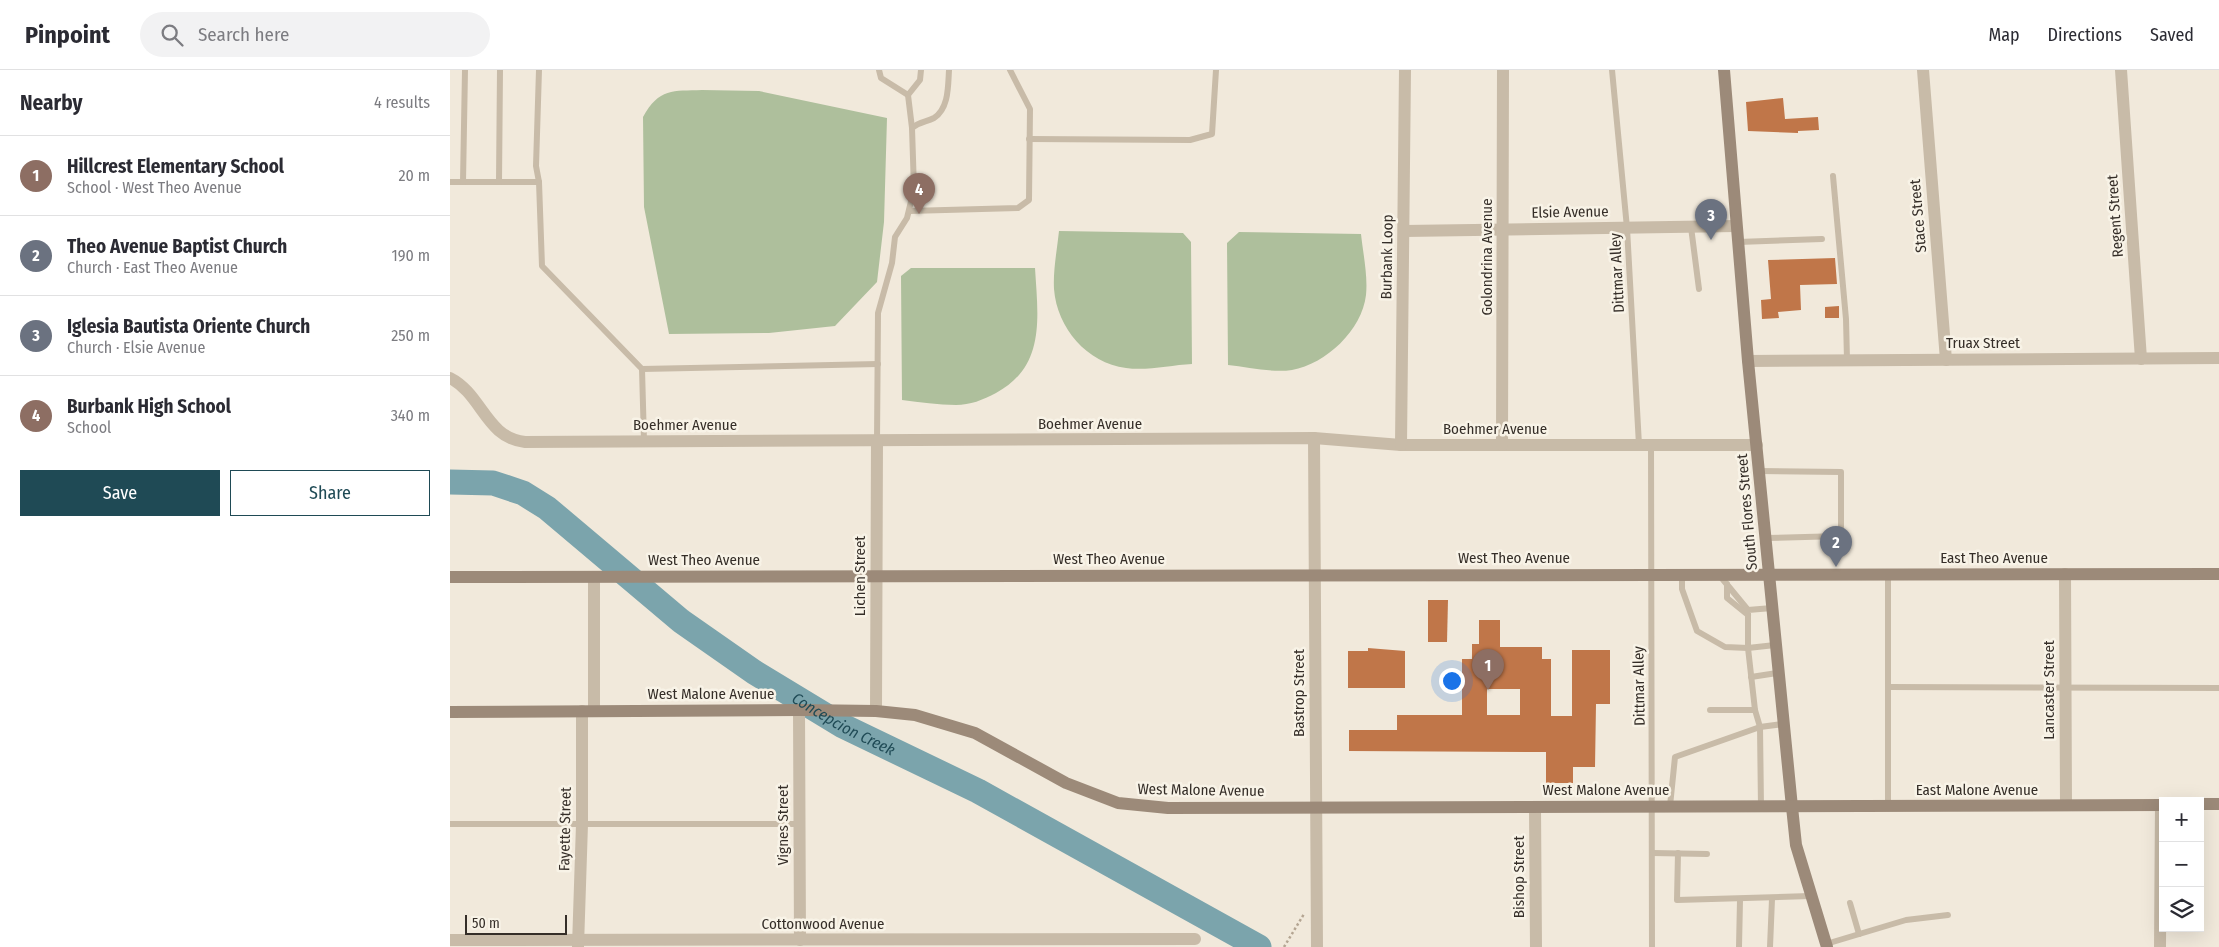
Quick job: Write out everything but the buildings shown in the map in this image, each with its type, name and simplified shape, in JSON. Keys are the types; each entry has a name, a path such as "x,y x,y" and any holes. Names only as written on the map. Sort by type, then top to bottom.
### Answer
{"street":[{"name":"Burbank Loop","path":"1401,445 1405,70"},
{"name":"Golondrina Avenue","path":"1502,445 1503,70"},
{"name":"South Flores Street","path":"1724,70 1748,361 1796,845 1826,945"},
{"name":"Stace Street","path":"1923,70 1946,360"},
{"name":"Regent Street","path":"2121,70 2141,359"},
{"name":"Elsie Avenue","path":"1404,231 1736,226"},
{"name":"Truax Street","path":"1748,361 2219,358"},
{"name":"Boehmer Avenue","path":"450,378 469,391 492,426 513,440 877,441 1314,438 1401,445 1757,445"},
{"name":"Bastrop Street","path":"1314,438 1317,947"},
{"name":"Lichen Street","path":"876,711 877,441"},
{"name":"West Theo Avenue","path":"450,577 1682,574 1723,579 1769,574"},
{"name":"East Theo Avenue","path":"1769,574 2219,574"},
{"name":"Lancaster Street","path":"2065,574 2066,805"},
{"name":"Fayette Street","path":"578,943 588,711 590,577"},
{"name":"Vignes Street","path":"799,710 800,940"},
{"name":"West Malone Avenue","path":"450,712 876,711 933,719 975,734 1066,783 1118,803 1168,808 1792,807"},
{"path":"2204,804 2219,804"},
{"name":"East Malone Avenue","path":"1792,807 2159,805"},
{"name":"Bishop Street","path":"1535,806 1536,947"},
{"path":"2160,947 2161,842"},
{"name":"Cottonwood Avenue","path":"450,940 578,943 800,940 1195,939"}],"lane":[{"path":"463,182 464,70"},
{"path":"499,182 500,70"},
{"path":"539,70 536,166 539,182 542,266 642,369 644,441"},
{"path":"879,70 881,78 908,95"},
{"path":"877,441 878,312 892,262 895,238 907,218 914,189 912,128 908,95 920,80 920,70"},
{"path":"912,128 919,122 934,118 946,102 949,70"},
{"path":"909,211 1018,208 1029,200 1030,109 1010,70"},
{"path":"1029,139 1190,140 1212,134 1216,70"},
{"name":"Dittmar Alley","path":"1612,70 1645,445 1650,574 1653,807 1652,947"},
{"path":"1833,176 1845,302 1847,360"},
{"path":"450,182 539,182"},
{"path":"1691,227 1699,288"},
{"path":"1738,242 1822,240"},
{"path":"642,369 878,364"},
{"path":"1759,471 1841,472 1841,536 1766,538"},
{"path":"1682,574 1682,589 1697,631 1724,647 1748,648 1775,645"},
{"path":"1888,574 1888,806"},
{"path":"1723,579 1726,598 1748,612 1772,608"},
{"path":"1748,612 1750,677 1755,710 1760,727 1761,807"},
{"path":"1750,677 1778,674"},
{"path":"1888,687 2219,688"},
{"path":"1710,710 1755,710"},
{"path":"1670,806 1675,756 1760,727 1784,724"},
{"path":"450,824 800,824"},
{"path":"1653,853 1707,854"},
{"path":"1678,853 1677,900 1740,900 1810,896"},
{"path":"1770,947 1772,899"},
{"path":"1739,947 1740,900"},
{"path":"1850,903 1859,934"},
{"path":"1826,945 1906,920 1948,915"}],"path":[{"path":"1284,947 1305,912 1316,909"}],"green space":[{"path":"675,91 759,91 887,118 884,222 877,282 835,326 769,333 669,334 644,207 643,117 661,96"},
{"path":"1059,231 1183,233 1191,242 1192,364 1151,368 1126,368 1112,365 1099,359 1076,341 1061,317 1056,303 1054,289"},
{"path":"1239,232 1361,234 1366,280 1366,295 1363,308 1358,321 1350,333 1329,353 1305,366 1284,371 1228,365 1227,243"},
{"path":"911,268 1035,268 1037,322 1035,339 1031,355 1024,369 1012,382 991,396 966,404 956,405 902,400 901,276"}],"waterway":[{"name":"Concepcion Creek","path":"450,482 493,483 523,493 547,508 681,621 754,672 843,726 978,791 1259,947"}],"place":[{"name":"Burbank High School","path":"919,214"},
{"name":"Iglesia Bautista Oriente Church","path":"1711,240"},
{"name":"Theo Avenue Baptist Church","path":"1836,567"},
{"name":"Hillcrest Elementary School","path":"1488,690"}]}
